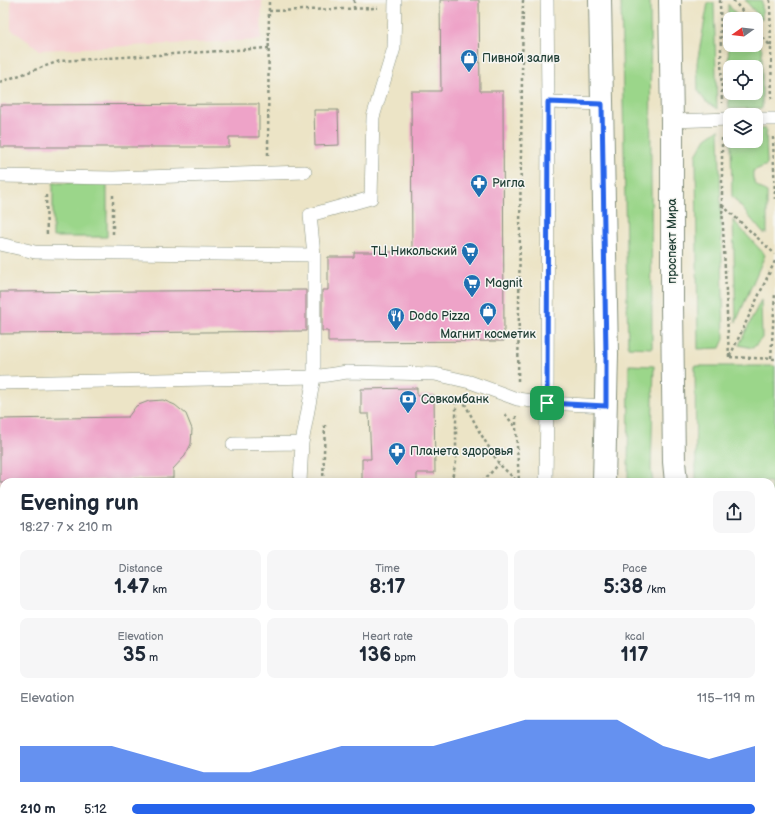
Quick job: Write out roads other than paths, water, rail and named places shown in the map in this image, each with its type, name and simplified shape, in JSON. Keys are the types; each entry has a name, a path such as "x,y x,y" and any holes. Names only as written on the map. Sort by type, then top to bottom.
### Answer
{"main road":[{"path":"600,0 606,354 604,478"},
{"name":"проспект Мира","path":"670,0 672,121 672,306 674,462 676,478"}],"lane":[{"path":"546,478 548,102 547,0"},
{"path":"300,478 302,443 314,377 314,255 310,214 371,198 373,117 394,48 395,4"},
{"path":"548,102 602,104"},
{"path":"672,121 723,119"},
{"path":"763,119 775,120"},
{"path":"0,176 113,178 305,172"},
{"path":"0,244 35,252 314,255"},
{"path":"0,383 314,377 347,372 435,374 470,382 517,399 547,403 606,406"},
{"path":"233,444 302,443"}],"place":[{"name":"Пивной залив","path":"469,73"},
{"name":"Ригла","path":"479,198"},
{"name":"ТЦ Никольский","path":"470,266"},
{"name":"Magnit","path":"472,298"},
{"name":"Магнит косметик","path":"488,326"},
{"name":"Dodo Pizza","path":"396,331"},
{"name":"Совкомбанк","path":"408,414"},
{"name":"Планета здоровья","path":"397,466"}]}
